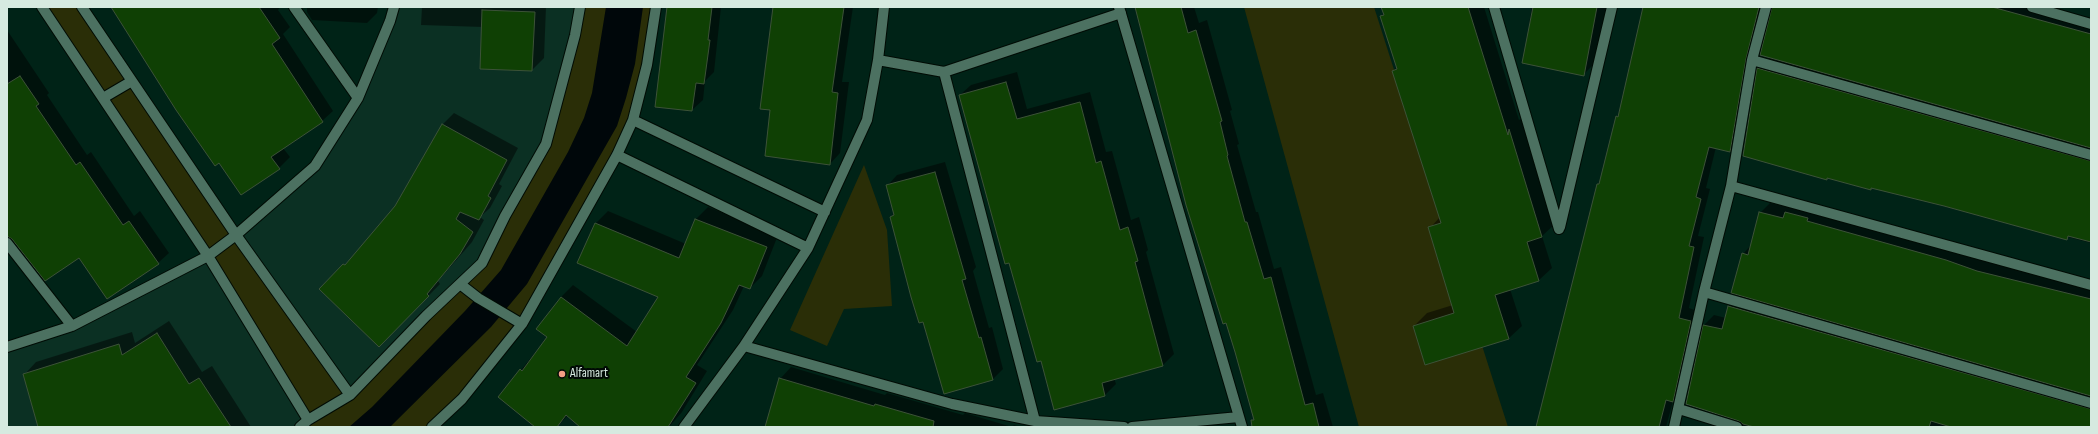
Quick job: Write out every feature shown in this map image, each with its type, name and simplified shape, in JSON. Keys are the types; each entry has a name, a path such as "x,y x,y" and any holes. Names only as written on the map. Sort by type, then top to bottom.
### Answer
{"street":[{"path":"42,7 208,256 308,420"},
{"path":"82,7 236,235 350,395"},
{"path":"294,7 358,98"},
{"path":"7,347 72,326 208,256 236,235 314,166 358,98 390,21 394,7"},
{"path":"300,427 308,420 350,395 426,316 482,263 546,144 575,35 580,7"},
{"path":"432,427 462,399 522,324 617,155 633,120 647,65 656,7"},
{"path":"684,427 744,346 808,248 867,120 878,60 884,7"},
{"path":"1494,7 1559,229 1612,7"},
{"path":"1674,427 1704,292 1731,186 1752,60 1766,7"},
{"path":"2032,7 2091,24"},
{"path":"878,60 944,72 1120,10 1242,427"},
{"path":"1752,60 2091,155"},
{"path":"944,72 1035,421"},
{"path":"103,98 132,81"},
{"path":"633,120 825,212"},
{"path":"617,155 808,248"},
{"path":"1731,186 2091,285"},
{"path":"7,243 72,326"},
{"path":"460,284 478,298 522,324"},
{"path":"1704,292 2091,403"},
{"path":"744,346 952,404 1035,421 1124,427"},
{"path":"1679,409 1738,427"},
{"path":"1132,427 1239,417"}],"shaded area":[{"path":"42,7 82,7 350,395 482,263 546,144 580,7 656,7 633,120 531,309 432,427 300,427 308,420"},
{"path":"393,7 580,7 546,144 482,263 350,395 236,235 315,166 358,98"},
{"path":"606,7 643,7 635,64 626,98 617,126 527,284 491,327 390,427 349,427 372,407 465,311 501,270 568,152 584,118 592,93"},
{"path":"1244,7 1374,7 1508,427 1359,427"},
{"path":"864,165 887,230 892,306 844,309 827,346 790,330"},
{"path":"208,256 308,420 300,427 7,427 7,347 72,326"}],"building":[{"path":"111,7 259,7 280,38 272,44 323,122 271,157 280,169 241,195 219,163 215,166 176,110"},
{"path":"667,7 712,7 708,40 710,40 704,84 696,83 692,111 655,107"},
{"path":"773,7 844,7 832,92 838,93 830,165 765,156 770,110 760,109"},
{"path":"1135,7 1181,7 1188,33 1196,30 1222,121 1220,122 1227,156 1245,222 1247,222 1264,279 1271,277 1305,405 1313,403 1319,427 1252,427 1251,420 1254,420 1235,352 1226,323 1223,324 1186,205"},
{"path":"1381,7 1468,7 1508,135 1509,129 1542,237 1527,242 1539,281 1495,295 1509,339 1425,365 1413,326 1454,313 1428,227 1441,223 1392,71 1397,69 1380,16 1384,15"},
{"path":"1533,7 1597,7 1584,76 1522,63"},
{"path":"1643,7 1759,7 1746,59 1730,152 1709,147 1696,197 1701,199 1689,246 1694,247 1679,318 1691,321 1673,402 1666,400 1659,427 1536,427 1597,184 1599,184 1616,116 1618,117"},
{"path":"1772,7 1992,7 2091,34 2091,148 1760,55"},
{"path":"482,10 535,12 532,71 480,69"},
{"path":"1757,68 2091,161 2091,242 2068,236 2067,240 1944,206 1871,188 1871,190 1827,178 1827,180 1743,156"},
{"path":"20,76 39,104 36,106 76,165 80,162 123,225 129,221 159,264 107,299 79,258 45,281 12,239 7,236 7,84"},
{"path":"1006,82 1017,119 1080,102 1096,163 1101,161 1120,230 1128,227 1138,261 1135,262 1163,366 1102,383 1105,396 1054,410 1041,361 1037,362 1009,263 1005,264 959,95"},
{"path":"442,124 507,160 488,196 491,198 479,220 460,212 456,219 473,232 460,254 427,294 429,296 379,347 319,289 343,264 345,265 395,206"},
{"path":"935,172 966,279 962,280 979,338 981,337 993,380 944,394 923,322 919,323 911,297 890,217 894,215 886,185"},
{"path":"1759,212 1783,218 1785,212 1808,218 1807,221 1946,260 1977,271 2091,299 2091,396 1731,293 1742,253 1748,255"},
{"path":"695,219 767,247 750,289 739,285 721,323 686,377 696,383 668,427 580,427 566,415 557,427 535,427 498,397 520,369 522,371 547,337 536,329 561,297 627,346 658,297 577,263 595,223 679,258"},
{"path":"1728,306 2091,409 2091,427 1951,427 1931,421 1929,427 1754,427 1743,424 1739,421 1686,404 1703,325 1722,329"},
{"path":"157,333 189,384 199,378 231,427 38,427 23,374 119,344 122,355"},
{"path":"779,378 874,406 875,404 934,421 933,427 765,427"}],"place":[{"name":"Alfamart","path":"562,374"}]}
